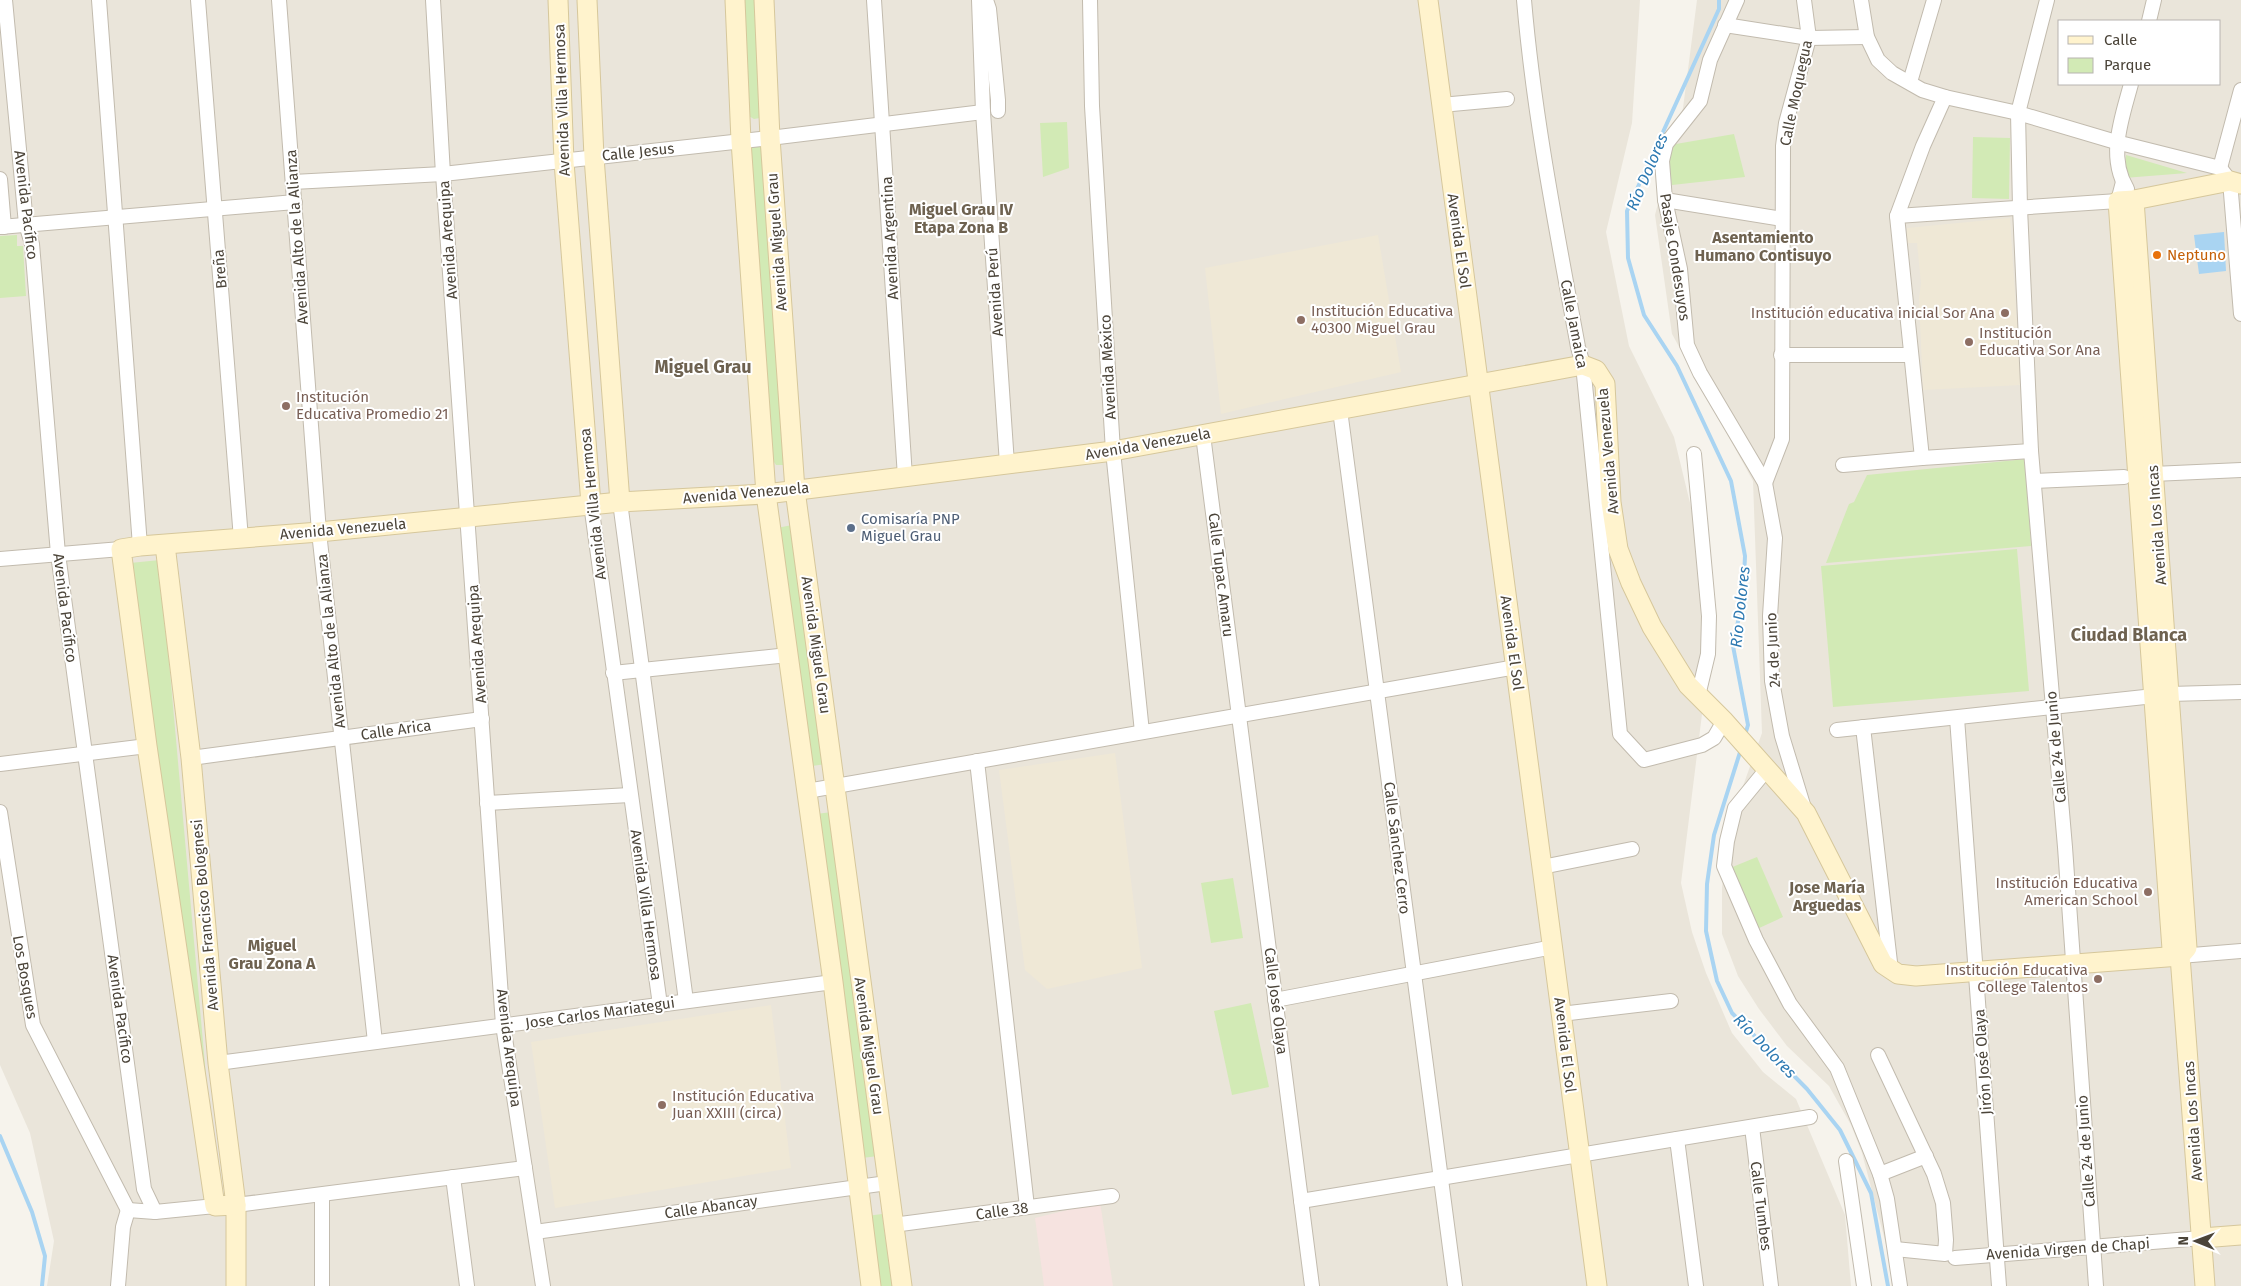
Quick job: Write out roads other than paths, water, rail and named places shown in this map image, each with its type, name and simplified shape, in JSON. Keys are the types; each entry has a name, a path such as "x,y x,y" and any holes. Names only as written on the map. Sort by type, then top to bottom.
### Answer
{"street":[{"name":"Avenida Pacífico","path":"5,0 26,224 32,244 58,554 144,1189 155,1212"},
{"path":"99,0 140,546"},
{"name":"Breña","path":"198,0 241,539"},
{"name":"Avenida Alto de la Alianza","path":"279,0 319,532 376,1042"},
{"name":"Avenida Arequipa","path":"433,0 443,174 503,1025 543,1286"},
{"name":"Avenida Villa Hermosa","path":"558,0 564,162 590,504 660,1005"},
{"name":"Avenida Villa Hermosa","path":"587,0 594,157 620,502 686,1001"},
{"name":"Avenida Miguel Grau","path":"735,0 741,141 766,494 833,982 871,1286"},
{"name":"Avenida Miguel Grau","path":"764,0 770,138 795,490 902,1286"},
{"name":"Avenida Argentina","path":"874,0 904,477"},
{"name":"Avenida Perú","path":"979,0 983,112 1007,464"},
{"path":"986,0 989,9 998,111"},
{"name":"Avenida México","path":"1090,0 1092,106 1113,451 1142,732"},
{"name":"Avenida El Sol","path":"1428,0 1596,1286"},
{"name":"Calle Jamaica","path":"1524,0 1535,97 1553,208 1578,347 1584,365 1620,734 1644,760 1702,745 1714,738 1726,724"},
{"name":"Pasaje Condesuyos","path":"1737,0 1736,6 1725,25 1710,60 1700,102 1673,134 1663,150 1665,200 1680,269 1687,345 1700,373 1765,483"},
{"name":"Calle Moquegua","path":"1765,483 1782,439 1783,146 1786,123 1809,38 1804,0"},
{"path":"1861,0 1868,37 1878,60 1892,73 1922,90 2018,113 2230,177"},
{"path":"1910,82 1934,0"},
{"name":"Calle 24 de Junio","path":"2047,0 2018,113 2020,208 2031,451 2073,966 2096,1286"},
{"path":"2148,20 2154,0"},
{"path":"1725,25 1809,38 1868,37"},
{"path":"2126,201 2116,142 2132,85"},
{"path":"2241,90 2230,177 2241,314"},
{"path":"1922,458 1918,404 1910,355 1897,216 1923,146 1945,97"},
{"path":"1441,105 1507,99"},
{"name":"Calle Jesus","path":"293,182 443,174 564,162 983,112"},
{"path":"1897,216 2126,201 2230,177"},
{"name":"Avenida Pacífico","path":"0,180 2,227"},
{"path":"1665,200 1782,219"},
{"name":"Avenida Los Incas","path":"2126,201 2153,474 2162,695"},
{"name":"Avenida Los Incas","path":"2126,201 2162,695 2187,948 2180,956 2205,1286"},
{"path":"2,227 295,202"},
{"path":"1781,355 1910,355"},
{"name":"Avenida Venezuela","path":"0,559 319,532 590,504 766,494 1113,451 1584,365 1596,370 1605,384 1611,502 1618,550 1652,627 1688,685 1726,724 1806,814 1878,956 1883,964 1894,973"},
{"name":"Calle Sánchez Cerro","path":"1340,410 1455,1286"},
{"name":"Calle Tupac Amaru","path":"1203,435 1239,715"},
{"path":"1843,465 2031,451"},
{"path":"1694,454 1709,616 1708,654 1698,696"},
{"path":"2153,474 2241,470"},
{"path":"2034,481 2124,477"},
{"name":"24 de Junio","path":"1765,483 1775,538 1770,616 1772,681 1782,736 1806,814"},
{"name":"Avenida Francisco Bolognesi","path":"166,545 191,758 218,1063 236,1205 236,1286"},
{"name":"Avenida Francisco Bolognesi","path":"121,549 147,746 215,1206"},
{"path":"613,673 788,655"},
{"path":"807,791 1516,667"},
{"path":"1838,730 1956,718 2052,705 2162,695 2241,692"},
{"name":"Calle José Olaya","path":"1239,715 1312,1286"},
{"name":"Jirón José Olaya","path":"1956,718 1999,1286"},
{"name":"Calle Arica","path":"191,758 482,719"},
{"path":"1863,727 1894,973 1916,976 2073,966 2241,951"},
{"path":"0,764 147,746"},
{"path":"977,761 1028,1207"},
{"path":"1762,764 1735,808 1727,841 1724,866 1756,940 1790,1004 1837,1068 1880,1174 1887,1199 1900,1286"},
{"path":"487,803 630,795"},
{"name":"Los Bosques","path":"0,812 33,1025 128,1210"},
{"path":"1542,867 1632,849"},
{"path":"1276,1000 1552,947"},
{"name":"Jose Carlos Mariategui","path":"218,1063 833,982"},
{"path":"1561,1014 1671,1001"},
{"path":"1878,1055 1926,1156 1943,1203 1946,1240 1945,1254 1895,1249"},
{"path":"1301,1201 1810,1117"},
{"name":"Calle Tumbes","path":"1752,1127 1771,1286"},
{"path":"1677,1139 1696,1286"},
{"path":"1880,1174 1926,1156"},
{"path":"1846,1161 1864,1286"},
{"path":"118,1286 123,1227 128,1210 155,1212 236,1205 525,1168"},
{"path":"453,1177 467,1286"},
{"name":"Calle Abancay","path":"535,1232 888,1183"},
{"path":"322,1195 322,1286"},
{"name":"Calle 38","path":"893,1225 1112,1196"},
{"name":"Avenida Virgen de Chapi","path":"1955,1258 2241,1235"}],"water":[{"path":"2224,232 2226,271 2199,274 2194,235"}],"waterway":[{"name":"Río Dolores","path":"1719,0 1719,9 1627,211 1628,258 1644,315 1677,366 1731,481 1745,556 1743,597 1733,646 1748,725 1745,735"},
{"name":"Río Dolores","path":"1741,749 1714,835 1707,884 1706,931 1717,981 1732,1013 1807,1089 1840,1130 1871,1193 1888,1286"},
{"path":"0,1136 32,1212 45,1256 42,1286"}],"place":[{"name":"Neptuno","path":"2157,255"},
{"name":"Institución educativa inicial Sor Ana","path":"2005,313"},
{"name":"Institución Educativa 40300 Miguel Grau","path":"1301,320"},
{"name":"Institución Educativa Sor Ana","path":"1969,342"},
{"name":"Institución Educativa Promedio 21","path":"286,406"},
{"name":"Comisaría PNP Miguel Grau","path":"851,528"},
{"name":"Institución Educativa American School","path":"2148,892"},
{"name":"Institución Educativa College Talentos","path":"2098,979"},
{"name":"Institución Educativa Juan XXIII (circa)","path":"662,1105"}],"district":[{"name":"Miguel Grau IV Etapa Zona B","path":"961,218"},
{"name":"Asentamiento Humano Contisuyo","path":"1763,246"},
{"name":"Miguel Grau","path":"703,367"},
{"name":"Ciudad Blanca","path":"2129,635"},
{"name":"Jose María Arguedas","path":"1827,896"},
{"name":"Miguel Grau Zona A","path":"272,954"}]}
